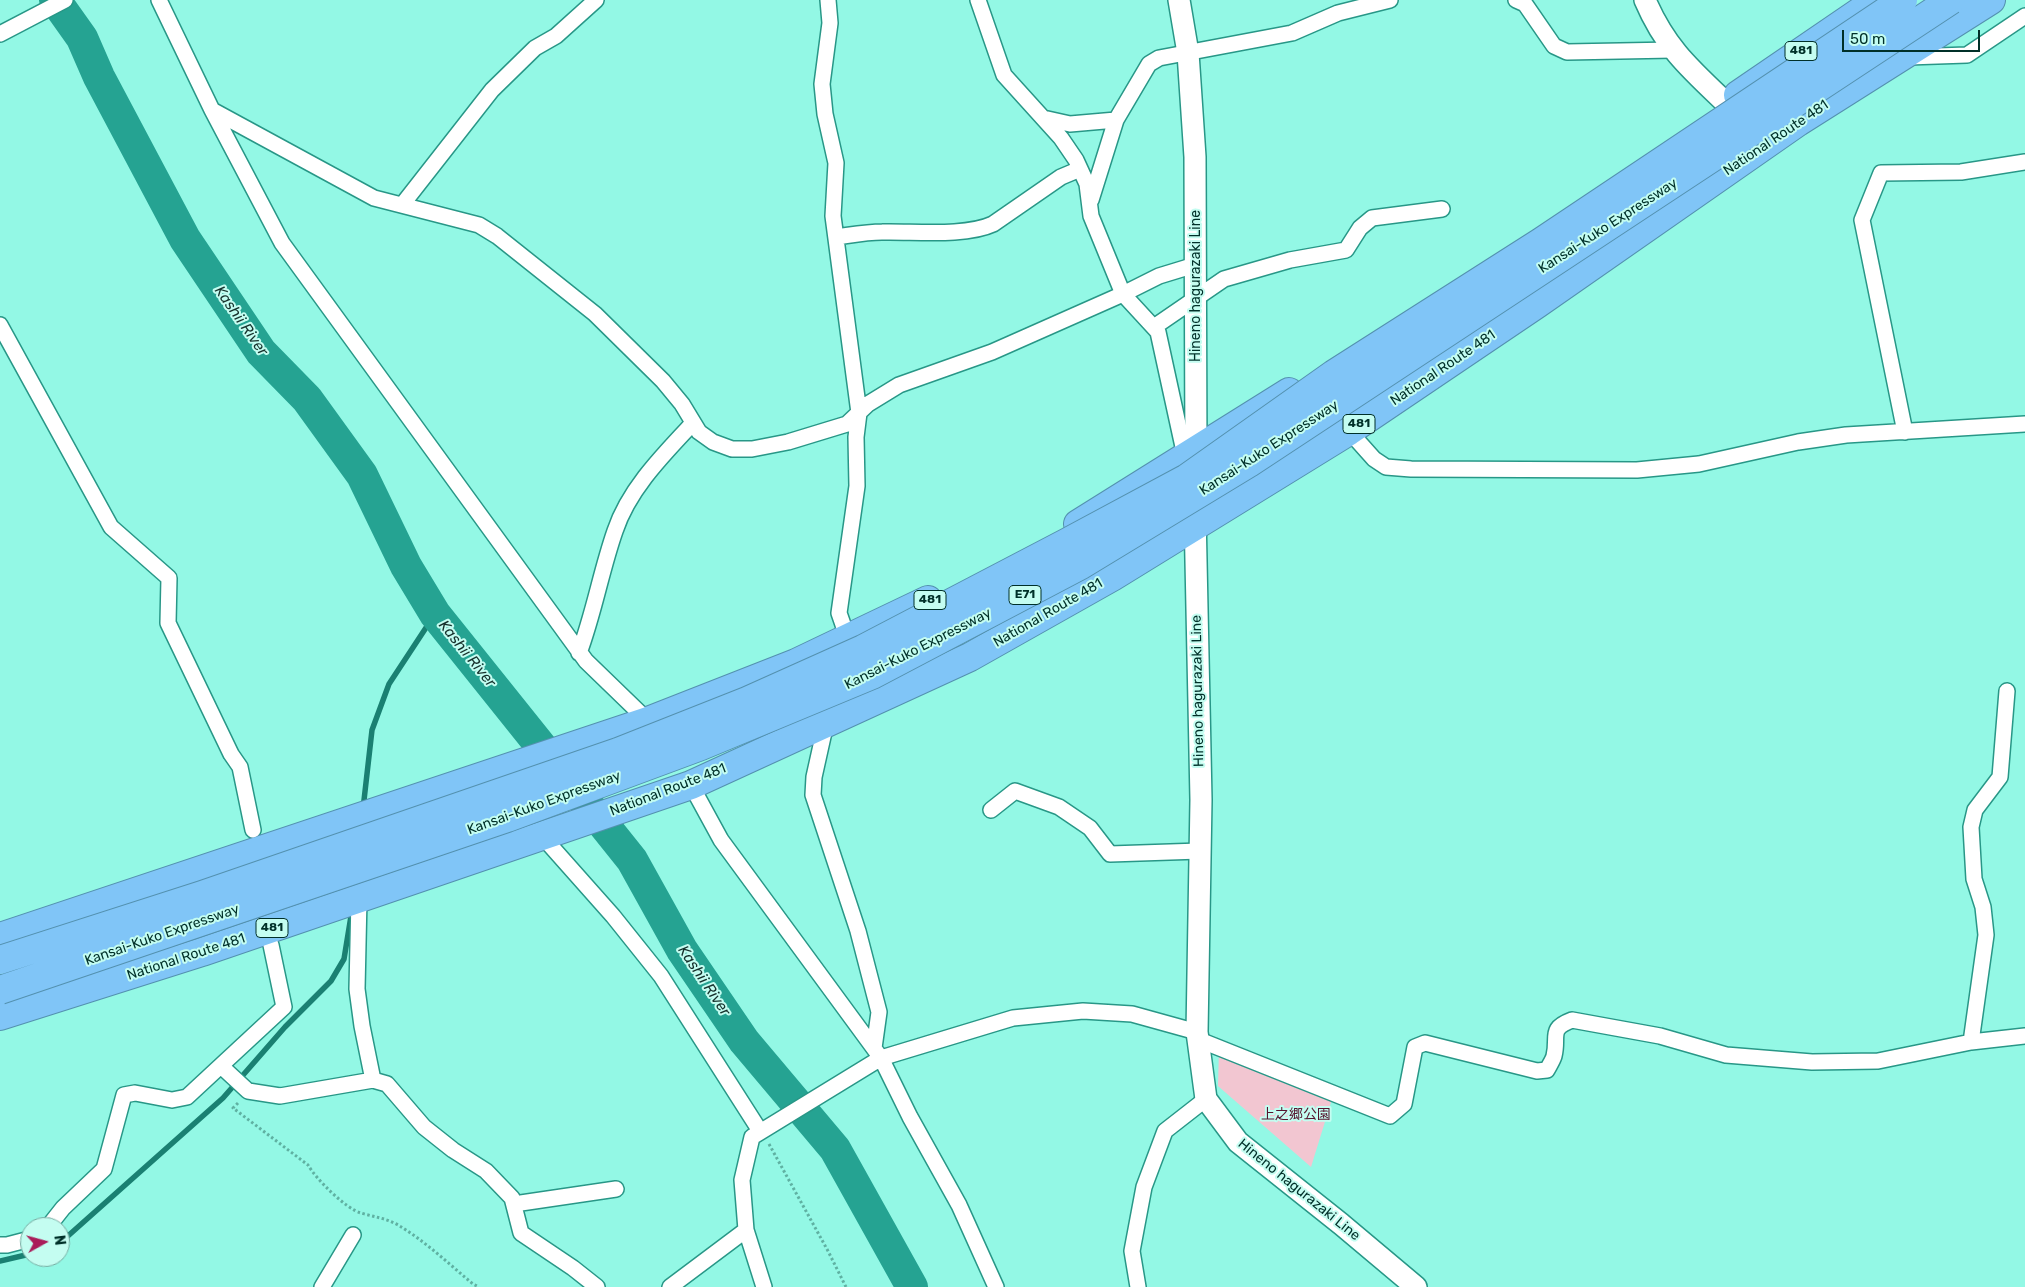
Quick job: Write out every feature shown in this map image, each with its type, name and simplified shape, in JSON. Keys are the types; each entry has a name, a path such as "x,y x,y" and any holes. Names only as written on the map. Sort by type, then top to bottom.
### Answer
{"highway":[{"name":"481","path":"1813,43 1856,0"},
{"name":"481","path":"0,937 648,721 796,663 1059,536 1309,379 1726,103 1877,0"},
{"name":"Kansai-Kuko Expressway","path":"0,960 202,895 618,752 747,701 863,649 1187,478 1334,374 1541,242 1903,0"},
{"name":"Kansai-Kuko Expressway","path":"0,990 507,818 701,746 872,675 1082,565 1249,463 1951,0"},
{"name":"National Route 481","path":"0,1016 202,952 691,785 970,658 1112,577 1349,431 1537,304 1798,122 1991,0"}],"main road":[{"name":"Hineno hagurazaki Line","path":"1179,0 1188,53 1195,157 1196,299 1191,453 1200,852 1197,1035 1206,1099 1238,1142 1416,1287"},
{"path":"1645,0 1654,21 1673,50 1726,103"}],"street":[{"path":"0,34 65,0"},
{"path":"159,0 212,110 282,243 579,653 648,721"},
{"path":"402,205 492,90 535,48 556,36 596,0"},
{"path":"828,0 830,23 822,84 825,114 836,163 833,216 859,413 856,437 856,486 839,613 848,639"},
{"path":"978,0 1004,75 1061,138 1080,169 1087,184 1091,216 1123,294 1158,332 1191,453"},
{"path":"1089,203 1116,120 1149,64 1159,58 1292,33 1337,7 1390,0"},
{"path":"1516,0 1525,4 1554,46 1567,52 1673,50"},
{"path":"1901,57 1966,54 2025,16"},
{"path":"212,110 374,198 479,226 497,236 595,314 664,382 682,404 698,432 713,442 732,449 752,449 788,442 847,424 868,404 899,384 992,352 1123,294 1158,276 1196,265"},
{"path":"1043,118 1070,124 1116,120"},
{"path":"1905,432 1862,220 1881,173 1961,172 2025,162"},
{"path":"836,237 880,232 944,232 983,229 1061,177 1080,169"},
{"path":"1154,327 1224,279 1290,260 1346,250 1360,228 1372,218 1442,209"},
{"path":"0,325 111,527 169,578 168,623 231,754 240,767 253,830"},
{"path":"579,653 591,622 615,530 631,496 663,455 693,422"},
{"path":"1349,431 1374,459 1386,467 1421,469 1627,470 1700,464 1798,442 1846,435 2025,424"},
{"path":"1970,1042 1986,936 1983,907 1974,879 1971,827 1975,810 2000,777 2007,691"},
{"path":"826,723 814,777 813,795 858,930 879,1012 878,1053"},
{"path":"691,785 721,840 878,1053 910,1117 959,1205 996,1287"},
{"path":"991,810 1014,790 1059,807 1090,828 1110,854 1200,852"},
{"path":"542,836 613,916 661,976 760,1131"},
{"path":"359,898 357,988 365,1046 373,1080"},
{"path":"56,1217 104,1169 124,1095 135,1093 172,1100 187,1098 284,1007 270,945"},
{"path":"764,1287 746,1230 742,1180 752,1137 878,1053 1014,1018 1083,1011 1132,1014 1197,1035 1390,1116 1404,1104 1415,1047 1425,1043 1536,1071 1547,1070 1554,1056 1556,1032 1561,1024 1572,1020 1660,1036 1726,1055 1812,1062 1878,1061 1970,1042 2025,1036"},
{"path":"221,1066 248,1091 280,1096 373,1080 387,1084 424,1126 453,1150 486,1171 512,1198 521,1233 573,1268 597,1287"},
{"path":"1138,1287 1132,1251 1144,1187 1165,1131 1206,1099"},
{"path":"514,1204 616,1189"},
{"path":"670,1287 746,1230"},
{"path":"322,1287 353,1235"},
{"path":"0,1245 20,1241"}],"path":[{"path":"248,1091 233,1108 308,1165 313,1174 347,1204 360,1213 396,1224 413,1235 479,1287"},
{"path":"760,1131 828,1251 846,1287"}],"green space":[{"name":"上之郷公園","path":"1219,1048 1332,1099 1311,1167 1218,1086"}],"waterway":[{"name":"Kashii River","path":"55,0 82,38 99,77 185,239 261,352 307,399 362,475 406,566 435,614 632,860 682,950 744,1041 835,1149 912,1287"},
{"path":"363,809 372,730 389,684 435,614"},
{"path":"70,1234 223,1098 285,1027 331,981 344,959 352,910"},
{"path":"0,1261 20,1256"}]}
